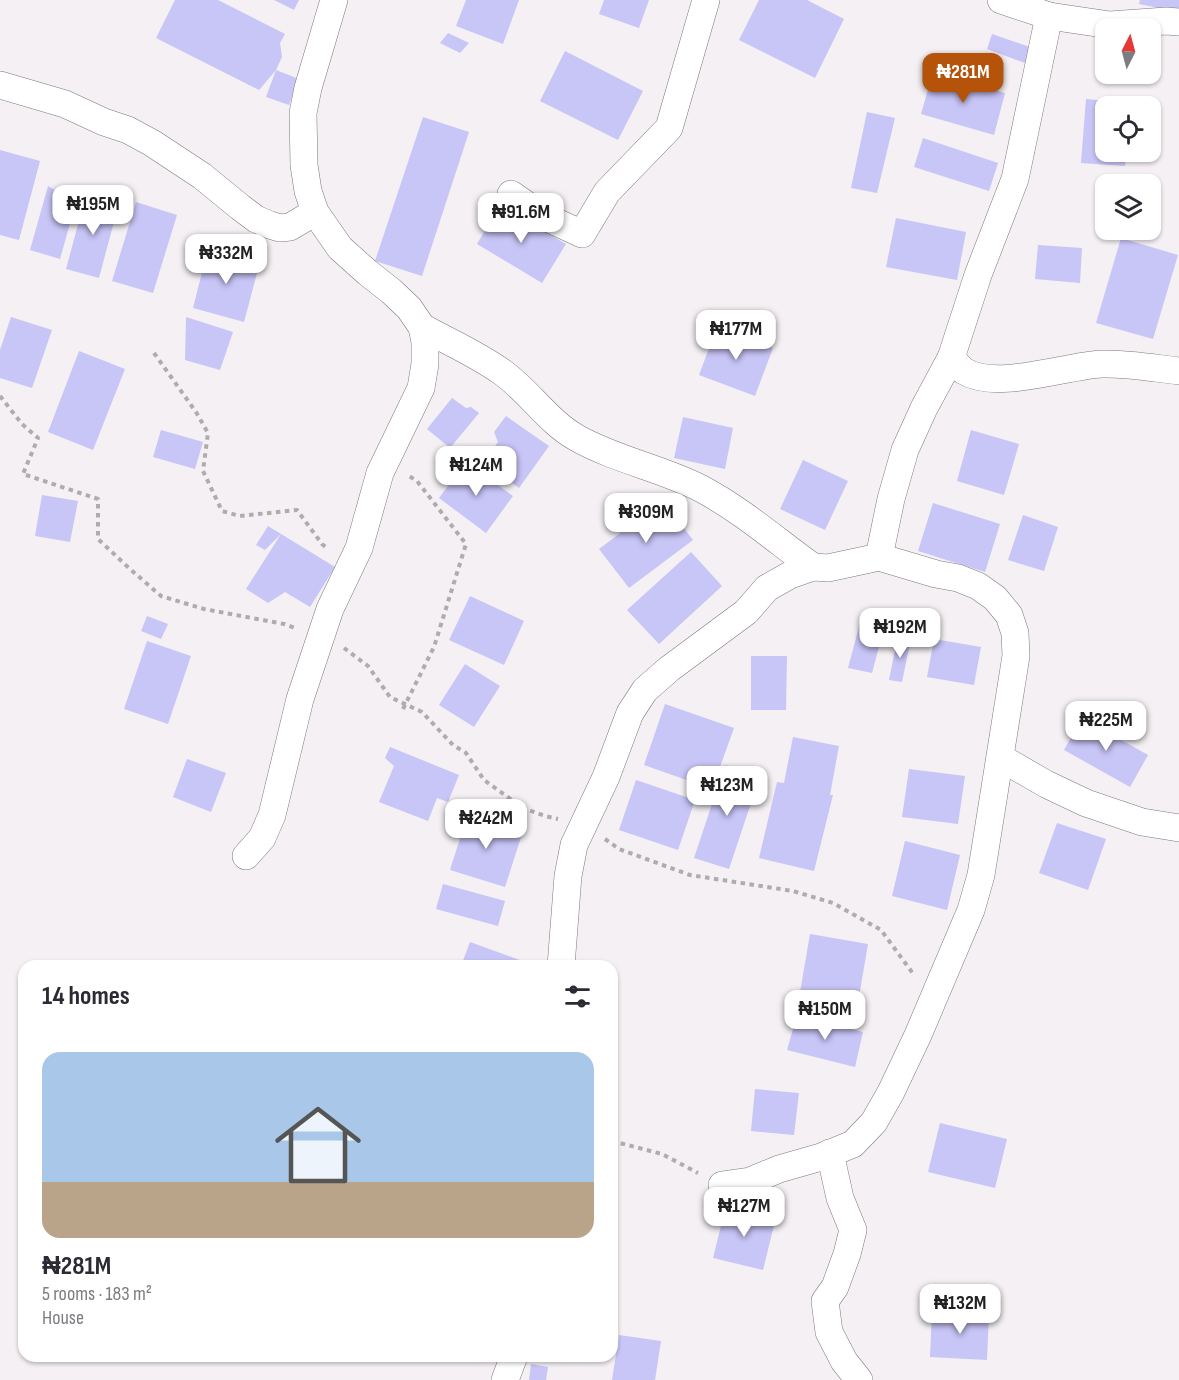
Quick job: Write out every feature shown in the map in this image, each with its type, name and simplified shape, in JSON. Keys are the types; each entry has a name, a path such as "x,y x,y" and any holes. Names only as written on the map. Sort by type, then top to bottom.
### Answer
{"street":[{"path":"246,856 262,838 272,815 300,699 330,609 360,548 380,473 421,388 425,364 422,327 409,308 340,248 315,212 308,191 304,165 303,113 334,0"},
{"path":"511,194 541,215 582,234 607,192 669,128 706,0"},
{"path":"1001,0 1049,16 1110,25 1179,22"},
{"path":"879,557 891,499 905,450 951,358 978,275 1015,179 1049,16"},
{"path":"0,86 66,104 104,122 128,130 202,176 256,219 270,225 280,228 290,227 315,212"},
{"path":"422,327 503,372 550,417 576,438 702,489 740,513 813,567"},
{"path":"951,358 965,371 976,376 994,379 1042,375 1101,364 1179,371"},
{"path":"561,960 568,876 574,845 606,777 630,713 645,690 669,669 746,612 767,588 790,575 813,567 828,568 879,557 958,578 978,586 995,598 1009,615 1015,633 1016,656 981,875 974,901 954,951 891,1092 874,1122 853,1144 750,1181 722,1185"},
{"path":"1000,758 1086,803 1142,822 1179,828"},
{"path":"830,1153 840,1198 853,1230 835,1287 825,1301 829,1332 844,1361 859,1380"},
{"path":"505,1380 512,1362"}],"path":[{"path":"154,353 191,404 208,433 203,471 222,511 240,516 297,510 322,544 335,554 344,581"},
{"path":"0,396 22,424 38,438 23,474 98,499 98,539 161,596 204,609 284,624 321,636"},
{"path":"385,462 417,481 466,544 434,647 403,709"},
{"path":"330,609 340,645 368,666 390,697 422,712 453,745 466,753 484,780 523,808 545,816 584,825 619,849 690,875 793,891 833,903 881,930 914,975 910,984"},
{"path":"618,1143 662,1154 722,1185"}],"building":[{"path":"175,0 218,0 285,34 280,43 282,57 276,70 259,90 156,38"},
{"path":"274,0 299,0 294,10"},
{"path":"466,0 519,0 503,44 456,26"},
{"path":"604,0 649,0 639,28 599,14"},
{"path":"759,0 807,0 844,19 815,78 739,40"},
{"path":"1140,0 1179,0 1179,12 1139,4"},
{"path":"448,33 469,43 460,53 440,43"},
{"path":"992,34 1030,47 1025,63 987,49"},
{"path":"565,51 643,91 618,140 540,101"},
{"path":"276,70 299,79 289,105 266,97"},
{"path":"933,72 1005,93 994,135 921,114"},
{"path":"1086,99 1095,100 1095,162 1126,162 1125,166 1081,163"},
{"path":"867,112 895,118 877,193 851,188"},
{"path":"423,117 469,132 422,276 375,261"},
{"path":"923,138 998,163 989,191 914,167"},
{"path":"0,150 40,161 19,240 0,235"},
{"path":"48,186 76,202 60,259 30,250"},
{"path":"86,195 119,203 99,278 66,269"},
{"path":"136,202 177,215 153,293 112,281"},
{"path":"500,205 566,244 542,283 477,244"},
{"path":"896,218 966,232 957,280 886,267"},
{"path":"1120,240 1128,240 1178,255 1153,339 1096,323"},
{"path":"1038,245 1082,248 1080,283 1035,279"},
{"path":"208,249 260,262 244,322 193,308"},
{"path":"11,317 52,330 32,388 0,378 0,350"},
{"path":"186,317 233,332 220,370 185,360"},
{"path":"717,327 773,348 755,396 699,375"},
{"path":"79,351 125,369 93,450 48,432"},
{"path":"452,398 466,408 471,407 479,413 450,448 427,429"},
{"path":"506,416 549,446 519,488 483,462 498,442 494,432"},
{"path":"683,417 733,428 725,469 674,458"},
{"path":"161,430 203,442 195,469 153,457"},
{"path":"971,430 1019,444 1004,495 957,481"},
{"path":"803,460 848,481 825,530 780,509"},
{"path":"466,462 513,496 486,533 439,498"},
{"path":"42,495 78,501 70,542 35,536"},
{"path":"663,501 693,540 629,588 599,549"},
{"path":"933,503 1000,524 985,572 918,551"},
{"path":"1023,515 1058,527 1044,571 1008,560"},
{"path":"268,526 335,567 310,607 285,592 268,603 246,589 281,534 265,550 256,545"},
{"path":"691,552 722,586 659,644 627,610"},
{"path":"470,596 524,621 504,665 449,640"},
{"path":"147,616 168,624 161,639 141,631"},
{"path":"860,623 884,628 872,673 848,668"},
{"path":"898,635 911,638 902,682 889,680"},
{"path":"934,639 981,647 974,685 927,677"},
{"path":"147,641 191,656 168,724 124,709"},
{"path":"751,656 787,656 786,710 751,710"},
{"path":"465,664 500,686 474,727 439,705"},
{"path":"665,704 734,728 712,789 644,765"},
{"path":"1082,718 1148,755 1130,787 1064,750"},
{"path":"793,737 839,746 830,795 833,795 814,871 759,858 777,782 784,783"},
{"path":"390,747 459,775 448,802 437,798 428,821 379,802 394,766 385,758"},
{"path":"187,759 226,773 211,812 173,797"},
{"path":"725,765 760,776 729,869 694,858"},
{"path":"909,769 965,776 958,824 902,817"},
{"path":"636,780 695,800 678,850 619,830"},
{"path":"468,813 523,831 505,887 450,870"},
{"path":"1057,823 1106,839 1088,890 1039,873"},
{"path":"905,841 960,855 947,910 892,896"},
{"path":"443,884 505,901 498,926 436,909"},
{"path":"810,934 868,944 857,1008 799,998"},
{"path":"470,942 520,960 463,960"},
{"path":"797,1015 863,1032 855,1067 787,1050"},
{"path":"755,1089 799,1093 794,1135 751,1131"},
{"path":"940,1123 1007,1139 995,1188 928,1172"},
{"path":"726,1205 776,1217 763,1270 713,1258"},
{"path":"932,1311 989,1313 987,1360 930,1357"},
{"path":"619,1335 661,1341 655,1380 612,1380 615,1362 618,1362"},
{"path":"531,1364 548,1367 546,1380 529,1380"}]}
